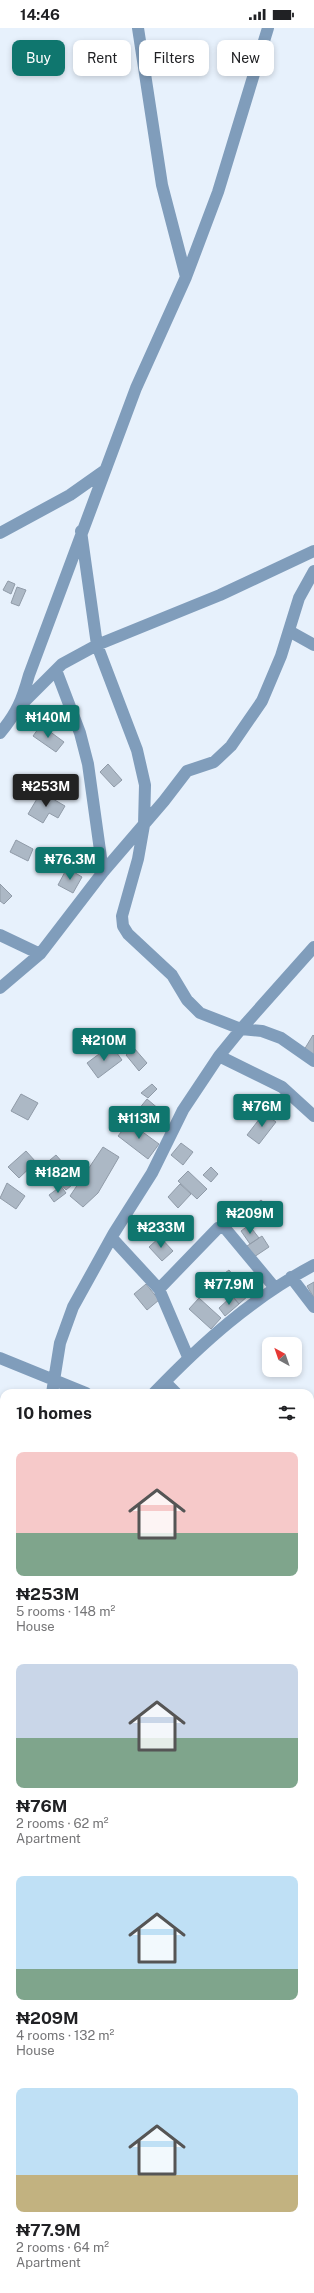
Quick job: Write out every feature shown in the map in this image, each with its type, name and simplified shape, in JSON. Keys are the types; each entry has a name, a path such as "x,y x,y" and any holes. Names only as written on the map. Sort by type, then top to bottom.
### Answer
{"street":[{"path":"138,28 162,185 186,277"},
{"path":"0,733 13,718 20,706 29,675 81,530 136,388 186,277 218,192 268,28"},
{"path":"0,533 70,495 104,471"},
{"path":"81,530 96,646 137,750 145,785 144,825 138,859 122,916 122,926 128,934 172,975 187,1000 200,1014 241,1030 262,1031 281,1038 314,1061"},
{"path":"20,706 62,664 96,646 220,595 314,551"},
{"path":"0,988 40,954 103,872 187,772 214,762 231,746 262,701 281,656 299,598 314,571"},
{"path":"289,631 314,645"},
{"path":"56,670 80,734 88,764 103,872"},
{"path":"0,935 40,954"},
{"path":"53,1389 60,1343 72,1307 152,1173 183,1110 219,1056 313,949"},
{"path":"219,1056 282,1087 314,1116"},
{"path":"159,1289 218,1228 224,1227 275,1288"},
{"path":"112,1238 159,1289 188,1357"},
{"path":"158,1389 188,1357 224,1326 291,1277 314,1265"},
{"path":"291,1277 314,1307"},
{"path":"0,1358 76,1389"},
{"path":"165,1382 172,1389"}],"building":[{"path":"8,581 15,584 11,594 3,590"},
{"path":"17,587 26,590 19,606 11,603"},
{"path":"41,725 64,742 56,752 33,736"},
{"path":"108,764 122,780 114,787 100,772"},
{"path":"41,792 65,806 58,818 49,813 43,823 28,814"},
{"path":"16,840 33,849 28,861 10,852"},
{"path":"67,868 82,877 73,893 58,885"},
{"path":"0,884 12,896 4,904 0,901"},
{"path":"313,1035 314,1036 314,1057 304,1050"},
{"path":"111,1045 122,1060 98,1078 87,1063"},
{"path":"134,1048 147,1063 139,1071 126,1055"},
{"path":"152,1084 157,1089 148,1098 141,1093"},
{"path":"21,1094 38,1103 28,1120 11,1111"},
{"path":"147,1099 160,1110 142,1131 129,1121"},
{"path":"264,1113 276,1122 259,1144 247,1135"},
{"path":"129,1122 159,1144 148,1159 118,1136"},
{"path":"181,1143 193,1152 183,1165 171,1155"},
{"path":"103,1147 119,1157 98,1193 83,1207 70,1196"},
{"path":"26,1151 36,1162 19,1178 8,1167"},
{"path":"56,1155 78,1180 66,1190 44,1165"},
{"path":"211,1167 218,1174 211,1182 203,1175"},
{"path":"188,1171 207,1189 197,1199 178,1181"},
{"path":"7,1183 25,1196 16,1209 0,1198"},
{"path":"180,1184 191,1194 178,1208 168,1197"},
{"path":"61,1186 66,1193 54,1202 49,1195"},
{"path":"261,1200 268,1206 256,1217 249,1210"},
{"path":"249,1225 259,1238 250,1244 241,1231"},
{"path":"262,1236 269,1247 254,1257 247,1246"},
{"path":"160,1237 173,1251 162,1261 149,1247"},
{"path":"229,1270 249,1295 239,1304 218,1278"},
{"path":"314,1282 314,1298 307,1286"},
{"path":"146,1284 159,1300 147,1310 134,1294"},
{"path":"232,1296 239,1304 225,1316 219,1308"},
{"path":"199,1298 221,1318 211,1329 189,1309"}]}
